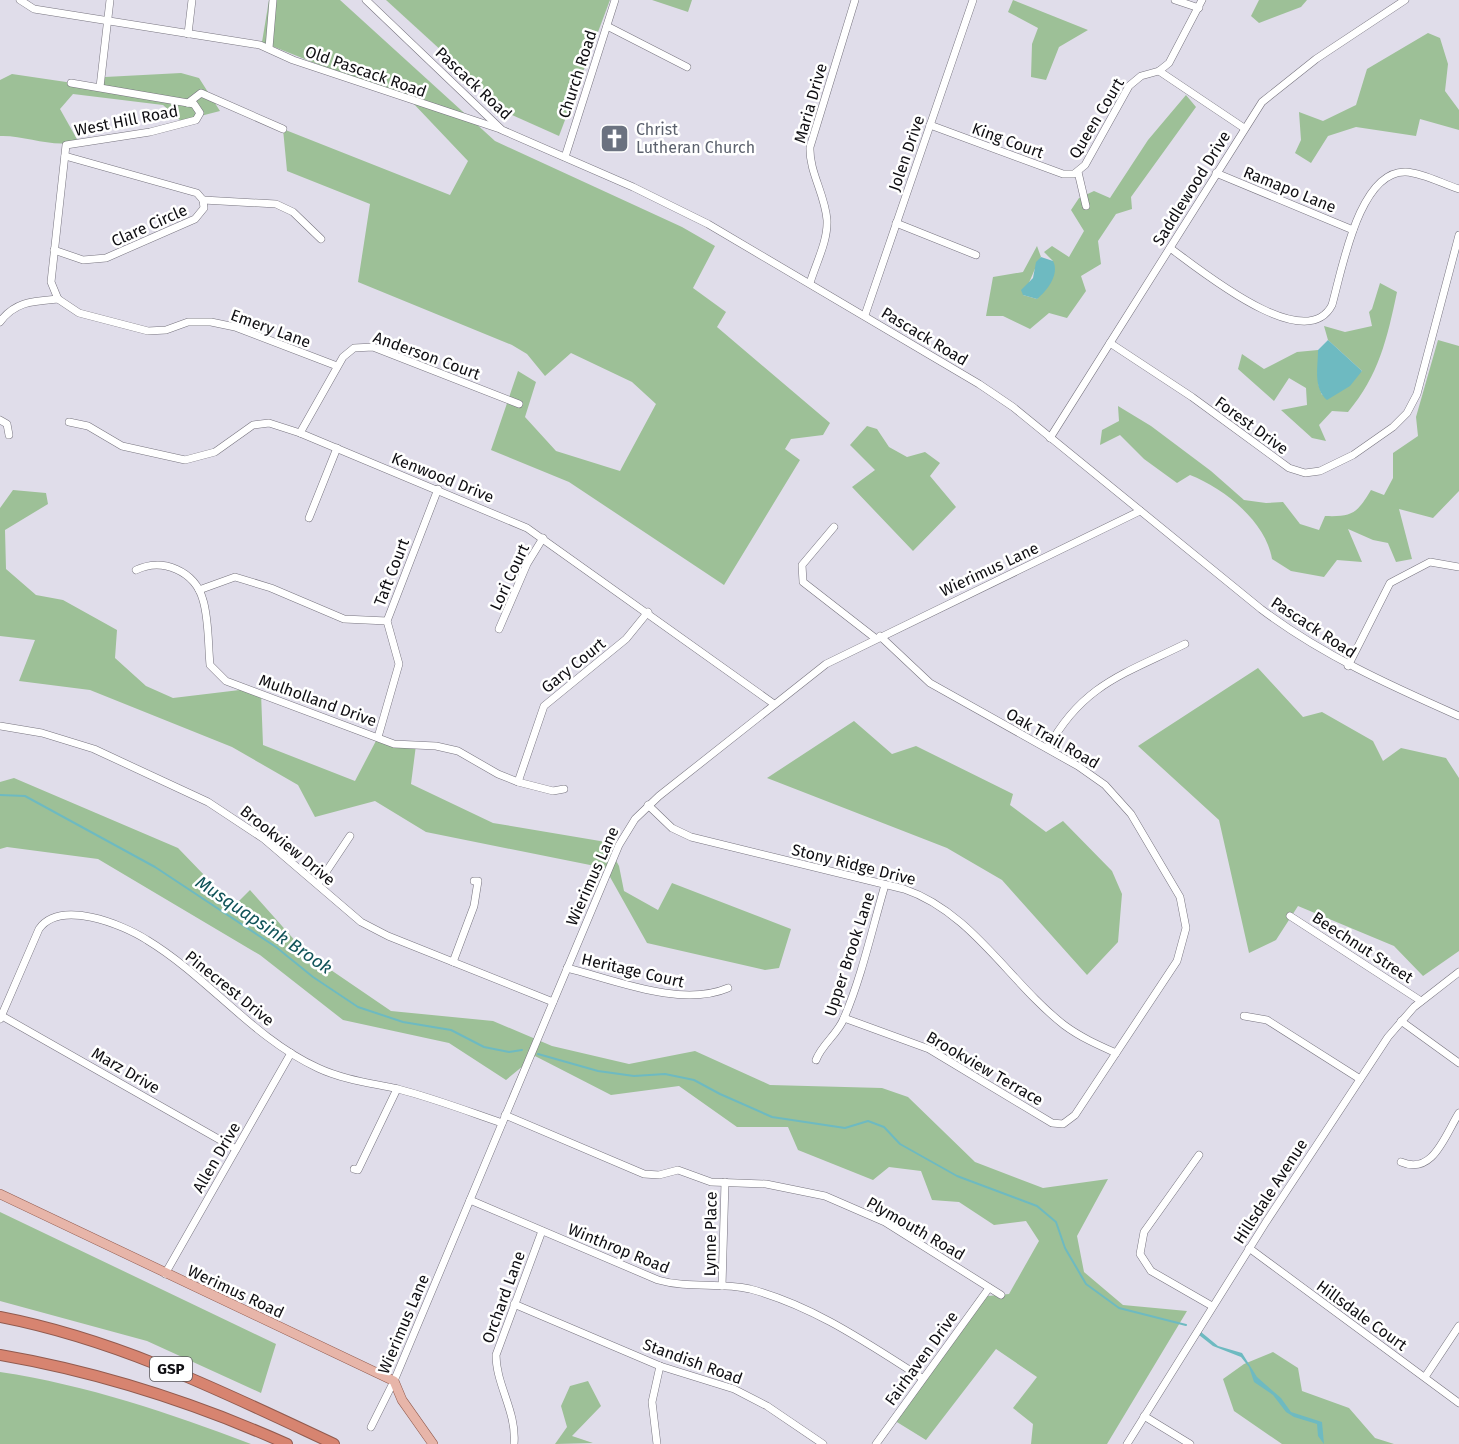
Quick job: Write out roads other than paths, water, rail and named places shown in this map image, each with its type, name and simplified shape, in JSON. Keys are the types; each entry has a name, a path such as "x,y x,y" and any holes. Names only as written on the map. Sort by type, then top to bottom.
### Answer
{"highway":[{"name":"GSP","path":"0,1317 59,1331 130,1352 200,1381 334,1444"},
{"name":"GSP","path":"0,1355 127,1385 198,1408 287,1444"}],"main road":[{"name":"Werimus Road","path":"0,1194 394,1382"},
{"path":"394,1382 402,1400 433,1444"}],"street":[{"name":"Old Pascack Road","path":"21,0 34,9 269,48 293,60 502,130"},
{"path":"100,87 110,0"},
{"path":"188,34 192,0"},
{"path":"269,48 273,0"},
{"name":"Pascack Road","path":"366,0 502,130 670,205 865,315 996,395 1274,619 1348,666 1459,716"},
{"name":"Church Road","path":"565,157 615,0"},
{"name":"Maria Drive","path":"810,283 827,226 825,208 810,163 810,147 855,0"},
{"name":"Jolen Drive","path":"865,315 973,0"},
{"path":"1175,0 1199,8"},
{"name":"Queen Court","path":"1078,172 1085,165 1129,86 1141,76 1159,71 1169,63 1202,0"},
{"name":"Saddlewood Drive","path":"1050,438 1262,102 1287,80 1405,0"},
{"path":"607,26 687,67"},
{"path":"1159,71 1244,128"},
{"name":"West Hill Road","path":"58,299 51,282 66,145 150,132 196,120 199,109 188,103 70,83"},
{"path":"188,103 201,93 283,129"},
{"name":"King Court","path":"930,126 1063,174 1078,172"},
{"name":"Clare Circle","path":"54,250 83,260 115,255 199,217 204,208 203,200 197,193 65,156"},
{"path":"1078,172 1086,206"},
{"name":"Ramapo Lane","path":"1216,173 1353,230"},
{"path":"1170,248 1254,307 1307,321 1320,319 1332,305 1353,230 1376,186 1389,175 1413,173 1459,189"},
{"path":"203,200 276,204 293,212 321,239"},
{"path":"896,223 976,255"},
{"name":"Forest Drive","path":"1110,342 1289,468 1305,473 1320,471 1353,455 1394,427 1413,404 1439,319 1459,235"},
{"path":"0,322 7,313 23,303 58,299"},
{"name":"Emery Lane","path":"58,299 79,313 148,331 200,321 236,327 337,366"},
{"name":"Anderson Court","path":"300,433 337,366 343,357 354,348 373,347 519,404"},
{"path":"0,420 7,424 9,435"},
{"name":"Kenwood Drive","path":"69,422 88,426 122,446 185,460 215,452 253,425 278,424 513,520 543,538 648,612 774,704"},
{"path":"309,518 337,448"},
{"name":"Taft Court","path":"378,736 399,664 387,621 438,489"},
{"name":"Wierimus Lane","path":"371,1427 394,1382 623,835 648,805 826,664 1140,511"},
{"name":"Oak Trail Road","path":"834,527 802,565 802,582 878,637 930,683 1092,775 1119,799 1151,845 1183,906 1186,928 1182,951 1075,1115"},
{"name":"Lori Court","path":"499,629 527,564 543,538"},
{"path":"1348,666 1390,583 1430,562 1459,567"},
{"path":"136,570 146,565 173,566 185,573 199,590 235,577 271,588 344,619 387,621"},
{"name":"Mulholland Drive","path":"199,590 204,600 210,665 226,681 378,736 394,744 458,751 498,774 518,782 553,791 564,789"},
{"name":"Gary Court","path":"518,782 544,706 626,639 648,612"},
{"path":"1048,748 1067,715 1086,697 1113,679 1185,644"},
{"name":"Brookview Drive","path":"0,726 42,733 86,746 188,793 255,832 348,912 378,931 553,1002"},
{"name":"Stony Ridge Drive","path":"648,805 672,828 691,837 919,894 945,908 1059,1020 1078,1035 1116,1053"},
{"path":"318,884 350,836"},
{"path":"453,962 474,906 478,881 474,881"},
{"name":"Upper Brook Lane","path":"816,1060 844,1018 885,885"},
{"name":"Pinecrest Drive","path":"1,1017 39,929 54,916 68,914 117,926 147,940 291,1053 332,1074 397,1089 501,1123"},
{"name":"Beechnut Street","path":"1290,916 1421,1001"},
{"name":"Heritage Court","path":"567,968 675,995 700,996 728,988"},
{"name":"Hillsdale Avenue","path":"1127,1444 1249,1248 1360,1079 1401,1021 1421,1001 1459,972"},
{"path":"1244,1016 1268,1020 1360,1079"},
{"name":"Marz Drive","path":"1,1017 237,1149"},
{"name":"Brookview Terrace","path":"844,1018 929,1049 1052,1123 1063,1124 1075,1115"},
{"path":"1401,1021 1459,1063"},
{"name":"Allen Drive","path":"165,1274 291,1053"},
{"path":"354,1169 358,1170 397,1089"},
{"path":"1401,1162 1416,1166 1429,1160 1459,1113"},
{"name":"Plymouth Road","path":"505,1115 644,1174 659,1175 678,1170 701,1180 789,1187 847,1204 895,1228 1001,1295"},
{"path":"1199,1155 1144,1232 1140,1254 1151,1271 1212,1306"},
{"name":"Lynne Place","path":"722,1286 725,1182"},
{"name":"Winthrop Road","path":"470,1200 658,1280 682,1286 722,1286 748,1289 818,1314 922,1378"},
{"name":"Orchard Lane","path":"514,1444 513,1418 496,1365 498,1344 542,1231"},
{"name":"Hillsdale Court","path":"1249,1248 1459,1403"},
{"name":"Fairhaven Drive","path":"876,1444 989,1288"},
{"name":"Standish Road","path":"514,1304 660,1366 742,1393 823,1444"},
{"path":"1425,1377 1459,1326"},
{"path":"657,1444 652,1402 660,1366"},
{"path":"1144,1416 1190,1444"}],"water":[{"path":"1041,257 1053,261 1055,271 1045,292 1037,299 1023,295 1021,290 1033,278 1036,262"},
{"path":"1328,340 1362,371 1350,386 1327,400 1320,390 1317,370 1318,350"},
{"path":"1201,1332 1218,1346 1242,1353 1257,1377 1281,1398 1291,1412 1322,1422 1324,1444 1318,1436 1317,1424 1286,1412 1273,1395 1254,1382 1249,1367 1241,1357 1213,1346 1199,1335"}],"waterway":[{"name":"Musquapsink Brook","path":"0,795 25,796 155,867 276,947 313,977 358,1007 403,1022 451,1030 484,1047 509,1052 522,1050"},
{"name":"Musquapsink Brook","path":"538,1054 598,1071 634,1076 665,1074 694,1080 772,1117 845,1128 868,1121 884,1127 900,1144 957,1176 1037,1206 1056,1222 1065,1248 1086,1284 1119,1308 1186,1325"}],"place":[{"name":"Christ Lutheran Church","path":"615,138"}]}
